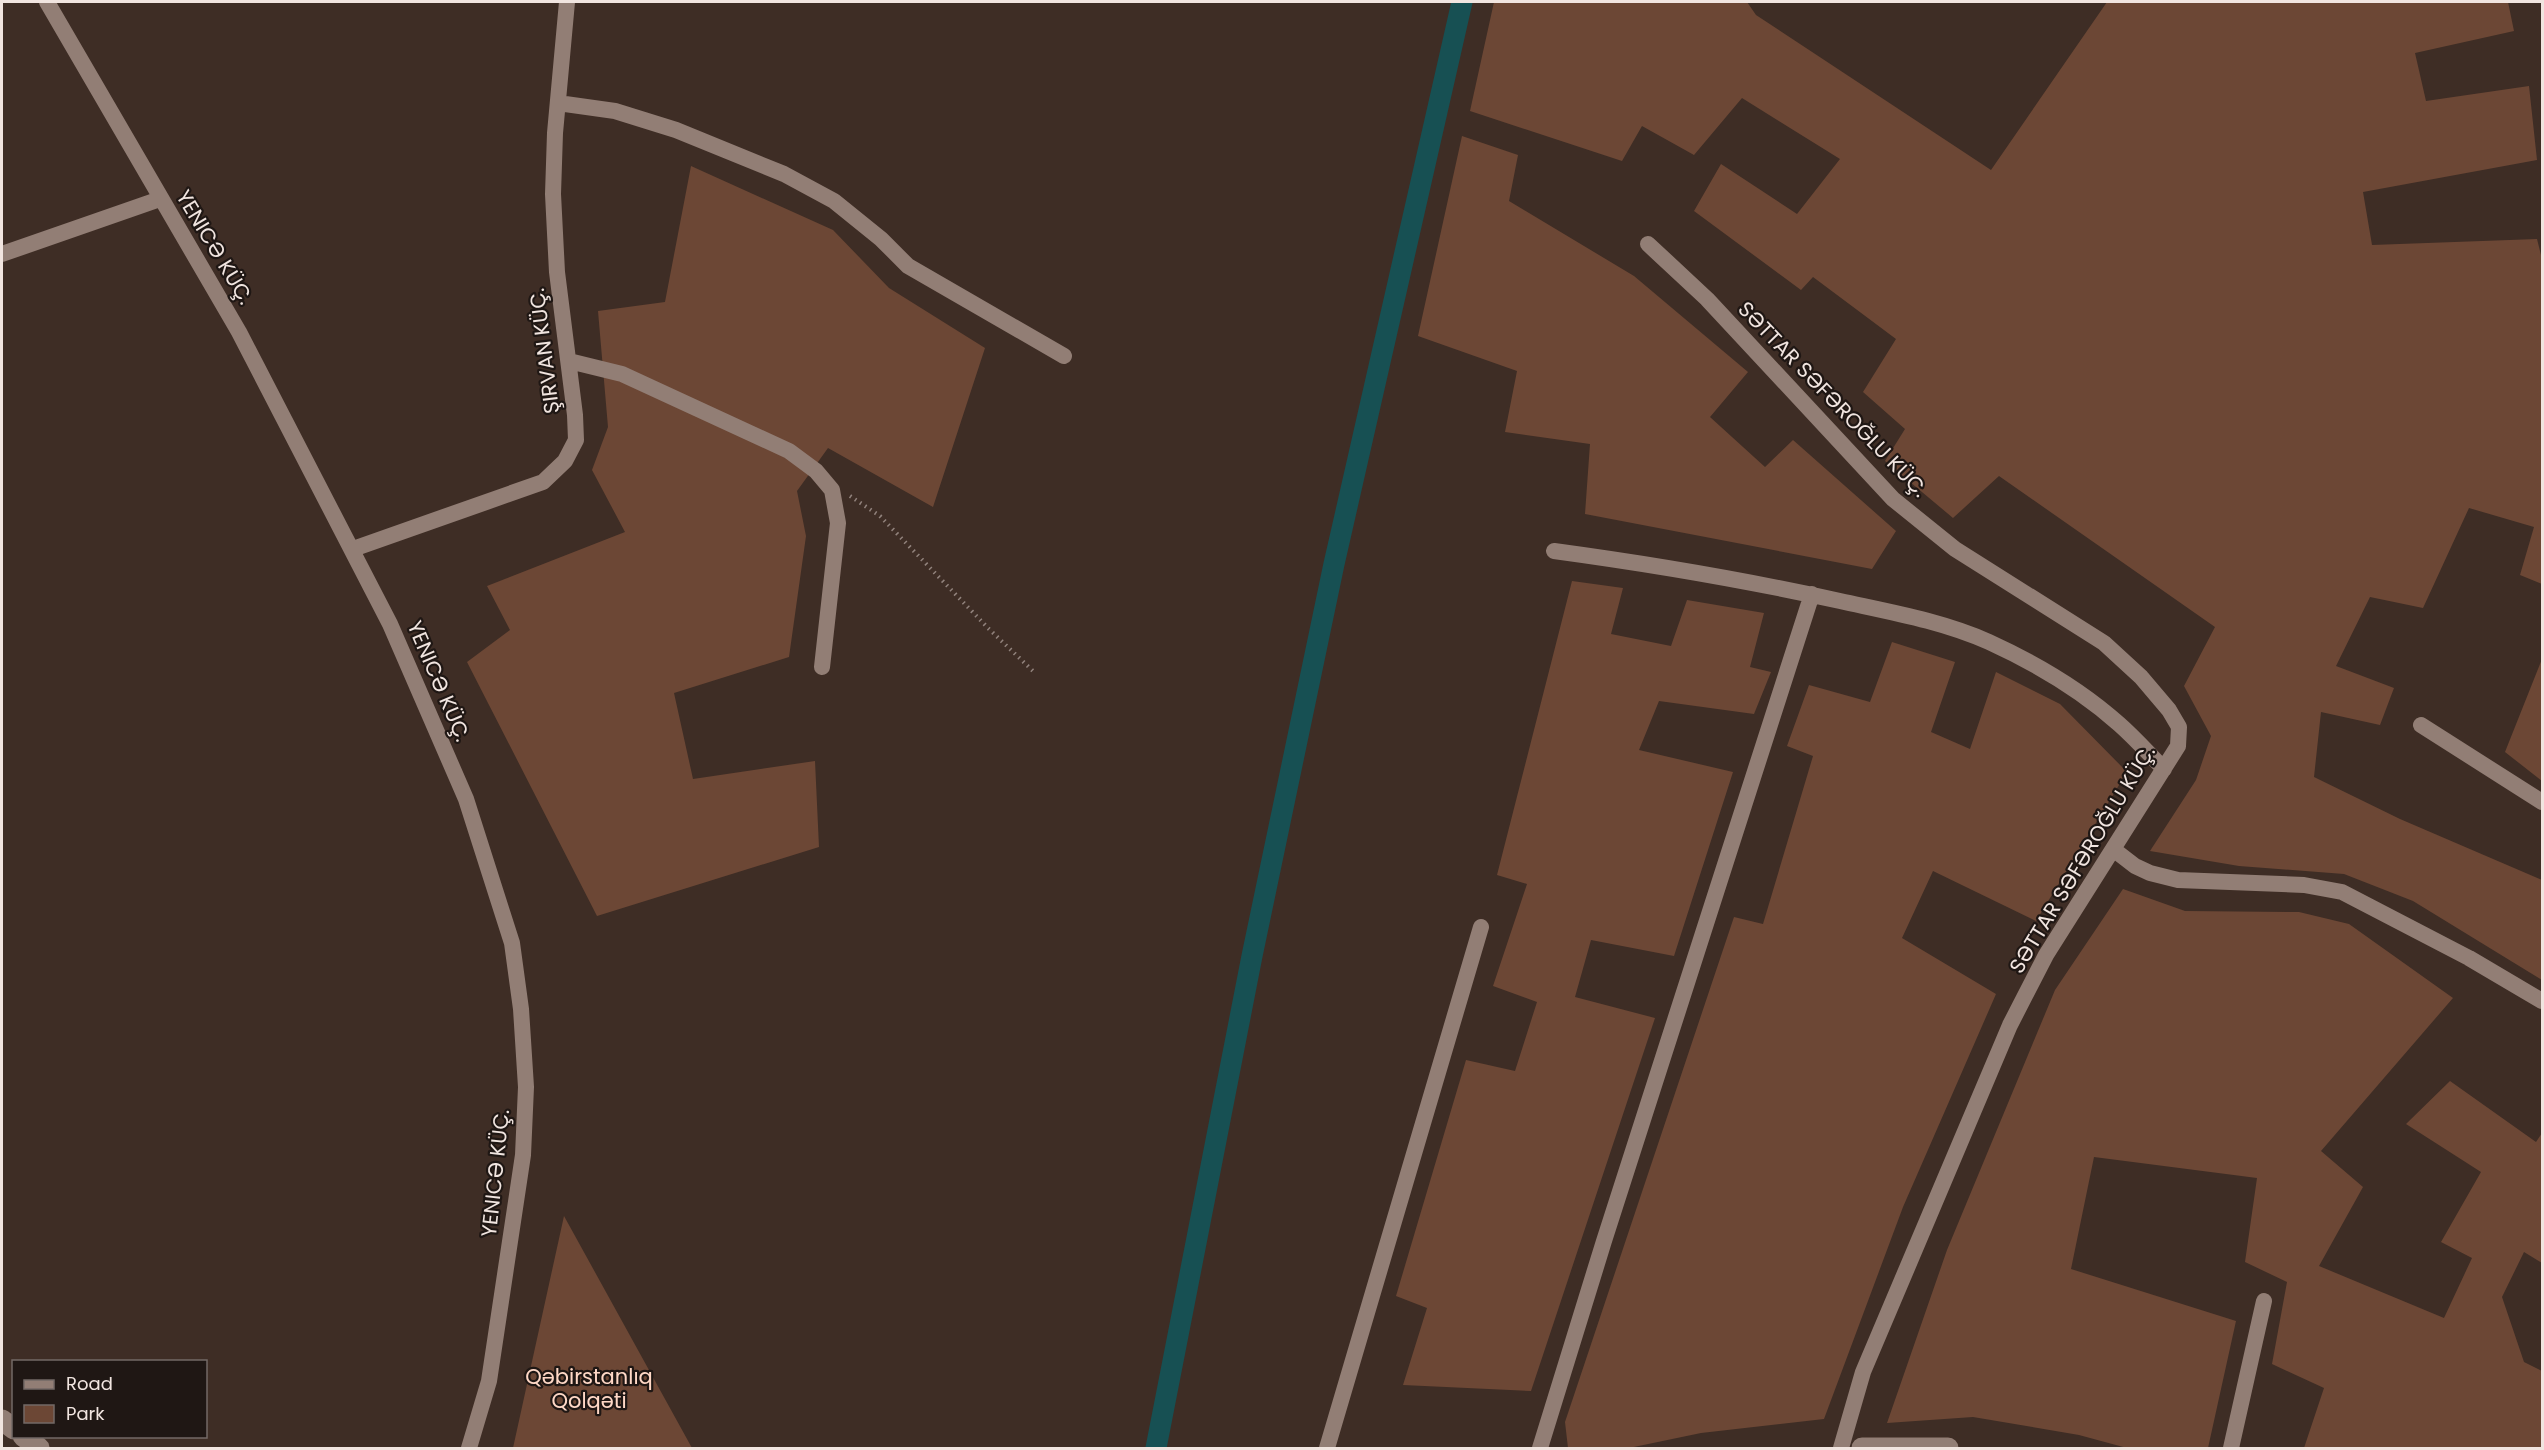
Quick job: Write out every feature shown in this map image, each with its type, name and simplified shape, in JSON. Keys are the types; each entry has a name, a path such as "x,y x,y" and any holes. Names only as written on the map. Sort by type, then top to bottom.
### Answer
{"street":[{"name":"YENICƏ KÜÇ.","path":"47,2 239,332 353,549 390,624 466,799 512,943 521,1009 526,1087 523,1155 489,1382 469,1449"},
{"name":"ŞIRVAN KÜÇ.","path":"353,549 543,482 566,461 576,440 569,361 557,272 553,194 567,2"},
{"path":"558,103 615,111 656,124 784,174 834,201 880,239 908,266 1064,357"},
{"path":"2,254 160,199"},
{"name":"SƏTTAR SƏFƏROĞLU KÜÇ.","path":"1648,244 1707,299 1893,499 1955,549 2104,643 2141,677 2169,710 2178,727 2178,746 2046,955 2010,1025 1863,1372 1841,1449"},
{"path":"569,361 622,374 789,451 816,471 832,490 838,523 822,667"},
{"path":"1554,551 1644,563 1812,594 1917,617 1987,642 2039,668 2085,697 2118,723 2164,769"},
{"path":"1540,1449 1600,1252 1812,594"},
{"path":"2421,725 2542,802"},
{"path":"2113,849 2135,866 2150,873 2178,880 2304,885 2342,892 2469,958 2542,1001"},
{"path":"1327,1449 1481,927"},
{"path":"2231,1449 2264,1301"},
{"path":"24,1438 39,1449"},
{"path":"1863,1449 1948,1449"}],"path":[{"path":"832,490 851,496 880,516 989,629 1034,671"}],"green space":[{"path":"1494,2 1747,2 1756,15 1991,170 2107,2 2508,2 2514,31 2415,53 2426,101 2529,86 2537,160 2363,192 2372,245 2537,239 2542,259 2542,584 2520,575 2534,527 2469,508 2423,608 2370,597 2336,666 2394,688 2380,725 2321,712 2314,777 2400,819 2542,880 2542,980 2413,901 2344,874 2239,866 2150,851 2196,780 2211,736 2184,686 2215,627 1999,476 1953,518 1885,461 1905,429 1863,392 1896,339 1813,277 1801,290 1694,211 1721,164 1797,214 1840,159 1742,98 1694,155 1642,126 1622,161 1470,111"},
{"path":"1462,136 1518,155 1509,201 1634,276 1748,372 1710,417 1765,467 1793,440 1896,531 1872,569 1585,514 1590,444 1505,432 1517,371 1418,336"},
{"path":"691,166 833,230 889,288 985,348 933,507 828,448 797,491 806,536 789,657 674,693 693,779 815,761 819,847 597,916 467,662 510,630 487,586 625,532 592,470 608,427 598,311 665,302"},
{"path":"1572,581 1623,588 1611,634 1671,646 1687,600 1764,613 1750,667 1771,672 1754,714 1659,701 1639,750 1733,772 1674,956 1591,940 1575,997 1655,1018 1531,1391 1403,1385 1427,1308 1396,1296 1466,1060 1515,1071 1537,1002 1493,986 1527,884 1497,875"},
{"path":"1892,642 1955,662 1931,732 1970,749 1996,672 2060,704 2127,772 2036,921 1933,871 1902,938 1996,994 1903,1207 1824,1419 1701,1433 1629,1448 1568,1448 1565,1422 1734,917 1763,924 1813,756 1787,746 1809,685 1870,702"},
{"path":"2542,659 2542,781 2505,752"},
{"path":"2123,889 2185,911 2299,912 2349,924 2453,998 2321,1151 2363,1187 2319,1266 2444,1318 2472,1258 2441,1242 2481,1172 2406,1124 2450,1081 2536,1142 2542,1133 2542,1263 2524,1252 2502,1297 2524,1362 2542,1371 2542,1448 2304,1448 2324,1388 2272,1364 2287,1282 2245,1262 2257,1178 2094,1157 2071,1269 2236,1321 2208,1448 2127,1448 2079,1435 1973,1417 1887,1423 1947,1250 2055,990"},
{"name":"Qəbirstanlıq Qolqəti","path":"564,1216 692,1448 513,1448"}],"waterway":[{"path":"1156,1448 1252,956 1334,564 1462,2"}]}
